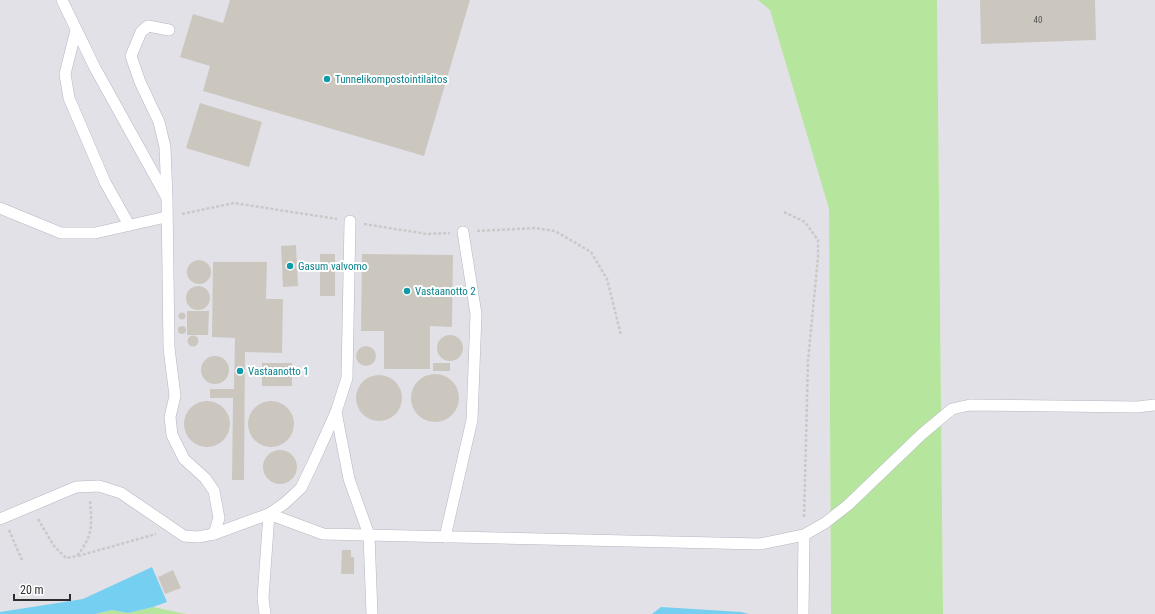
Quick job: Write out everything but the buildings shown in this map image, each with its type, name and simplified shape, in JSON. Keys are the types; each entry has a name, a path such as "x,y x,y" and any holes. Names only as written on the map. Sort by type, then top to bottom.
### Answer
{"lane":[{"path":"62,0 95,68 167,198"},
{"path":"169,30 148,26 141,32 131,56 140,82 160,122 165,147 167,198 168,348 174,396 170,417 172,436 184,459 205,478 214,491 219,518 214,534"},
{"path":"76,30 65,74 69,98 105,182 129,225"},
{"path":"0,208 61,234 95,233 166,218"},
{"path":"2,518 76,487 88,486 110,489 121,493 173,530 184,536 198,537 214,534 269,514 285,503 301,488 336,412 347,378 350,221"},
{"path":"444,537 472,420 476,314 463,232"},
{"path":"269,514 323,534 760,544 804,535 825,523 848,505 922,434 952,409 970,405 1137,407 1155,405"},
{"path":"336,412 349,479 369,535 372,614"},
{"path":"265,614 263,598 269,514"},
{"path":"803,614 804,535"}],"path":[{"path":"166,218 234,203 427,234 536,228 555,231 591,252 607,279 622,335"},
{"path":"784,212 804,222 818,240 818,257 808,361 804,535"},
{"path":"77,556 87,543 92,526 88,486"},
{"path":"2,518 22,560"},
{"path":"38,519 54,546 66,558 173,530"}],"shaded area":[{"path":"0,0 758,0 770,9 829,209 831,614 0,614"},
{"path":"937,0 1155,0 1155,614 943,614"}],"green space":[{"path":"758,0 937,0 943,614 831,614 829,209 770,10"},
{"path":"153,607 186,614 95,614 112,610 128,613"}],"water":[{"path":"152,567 167,602 153,607 128,613 112,610 95,614 0,614 0,612 83,599"},
{"path":"661,607 741,612 749,614 652,614"}],"place":[{"name":"Tunnelikompostointilaitos","path":"327,79"},
{"name":"Gasum valvomo","path":"290,266"},
{"name":"Vastaanotto 2","path":"407,291"},
{"name":"Vastaanotto 1","path":"240,371"}]}
